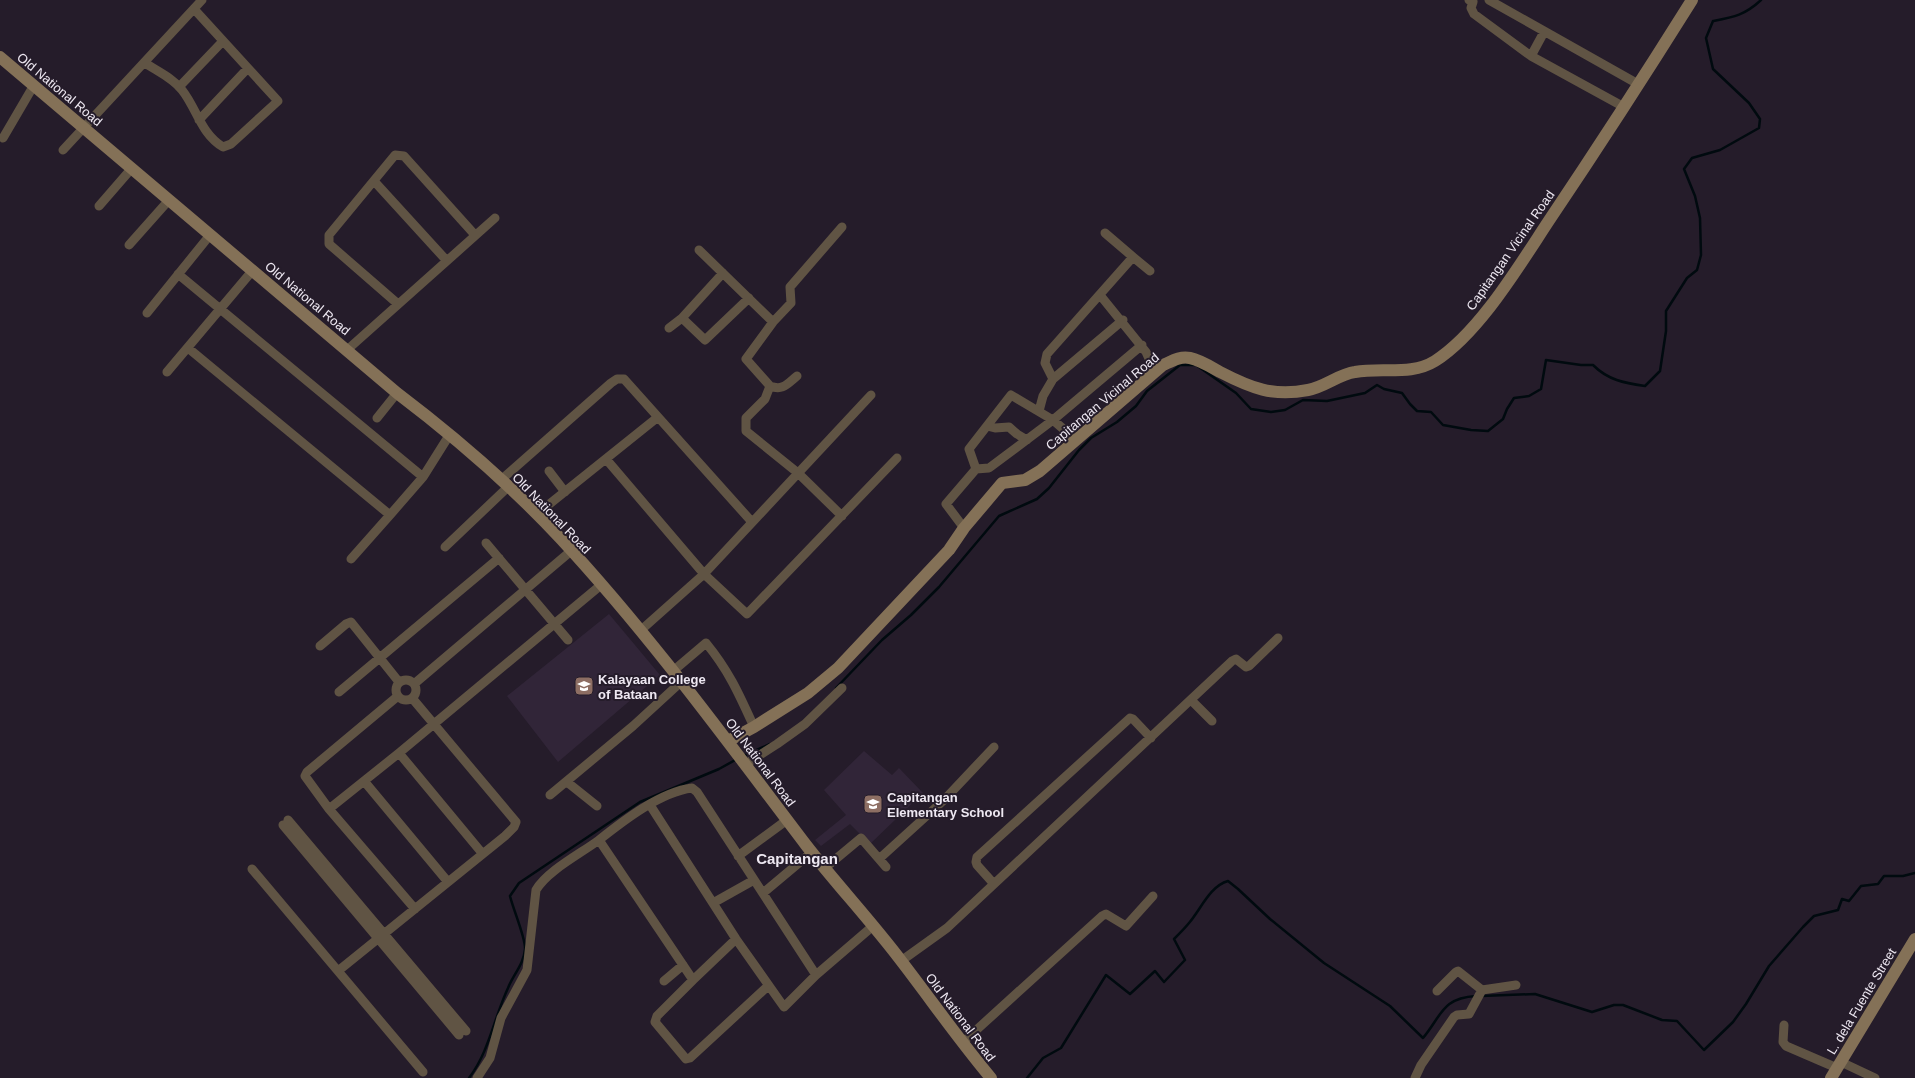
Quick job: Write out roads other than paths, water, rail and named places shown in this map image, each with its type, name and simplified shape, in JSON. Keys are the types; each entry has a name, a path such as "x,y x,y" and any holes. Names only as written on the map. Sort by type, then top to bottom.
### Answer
{"street":[{"path":"63,150 202,0"},
{"path":"1490,0 1638,84"},
{"name":"Capitangan Vicinal Road","path":"728,741 754,727 808,693 838,668 949,550 964,528 1002,483 1025,480 1040,471 1162,365 1178,358 1191,358 1238,382 1262,390 1289,394 1316,389 1354,372 1418,369 1435,361 1460,340 1495,299 1624,107 1692,0"},
{"path":"1472,1 1471,8 1474,14 1531,56 1624,107"},
{"path":"145,63 170,78 179,87 213,142 223,147 231,144 278,101 194,9"},
{"path":"1531,56 1544,32"},
{"path":"179,87 223,41"},
{"name":"Old National Road","path":"0,57 397,393 450,434 537,514 640,631 673,671 742,759 824,868 901,960 962,1043 991,1078"},
{"path":"199,120 248,68"},
{"path":"2,138 34,85"},
{"path":"398,304 329,244 329,235 396,155 404,156 476,235"},
{"path":"99,206 132,168"},
{"path":"374,180 447,261"},
{"path":"129,245 168,200"},
{"path":"347,350 495,218"},
{"path":"797,376 784,388 778,389 770,386 746,359 773,322 791,303 790,287 842,227"},
{"path":"1105,233 1150,271"},
{"path":"147,313 210,235"},
{"path":"699,250 773,322"},
{"path":"1053,379 1045,363 1047,354 1133,257"},
{"path":"167,372 252,270"},
{"path":"669,328 682,318 724,273"},
{"path":"178,274 423,477"},
{"path":"1100,295 1123,320 1142,345 1155,372"},
{"path":"682,318 705,340 749,298"},
{"path":"1038,410 1042,396 1053,379 1123,320"},
{"path":"976,468 989,468 1027,440 1142,345"},
{"path":"188,348 390,515"},
{"path":"445,547 504,483 617,379 624,379 752,522"},
{"path":"770,386 765,399 746,418 746,431 798,473 842,516"},
{"path":"377,418 397,393"},
{"path":"640,631 704,574 871,395"},
{"path":"976,468 969,449 1011,395 1053,420 1076,440"},
{"path":"537,514 658,417"},
{"path":"987,426 995,428 1009,427 1027,440"},
{"path":"351,559 423,477 450,434"},
{"path":"606,459 704,574 747,614 897,458"},
{"path":"964,528 946,504 976,468"},
{"path":"549,471 565,492"},
{"path":"486,543 568,640"},
{"path":"414,684 571,552"},
{"path":"339,692 499,558"},
{"path":"329,809 434,725 601,586"},
{"path":"320,646 346,624 352,622 399,682"},
{"path":"901,960 947,928 1232,661 1236,659 1246,667 1249,666 1278,638"},
{"path":"673,671 706,643 723,664 739,693 754,727"},
{"path":"409,680 414,684 416,690 412,698 406,700 398,696 396,687 399,682 409,680"},
{"path":"550,796 681,682"},
{"path":"742,759 777,744 805,724 842,688"},
{"path":"398,696 307,772 305,776 307,781 329,809 415,909"},
{"path":"338,971 514,827 516,822 412,698"},
{"path":"1191,700 1212,721"},
{"path":"994,884 977,865 977,857 1130,718 1133,718 1151,738"},
{"path":"880,859 944,800 994,747"},
{"path":"399,753 482,853"},
{"path":"364,781 448,882"},
{"path":"567,782 597,806"},
{"path":"476,1078 490,1058 502,1018 527,970 536,890 542,880 599,840 631,815 680,790 692,788 696,792 816,975"},
{"path":"650,804 736,939 784,1007 816,975 873,926"},
{"path":"738,856 787,820"},
{"path":"285,822 463,1033"},
{"path":"824,868 861,838 886,867"},
{"path":"599,840 693,980"},
{"path":"763,892 812,852"},
{"path":"252,869 423,1072"},
{"path":"713,903 754,880"},
{"path":"962,1043 1102,916 1106,914 1126,926 1153,896"},
{"path":"736,939 657,1016 655,1022 686,1059 690,1058 768,986"},
{"name":"L. dela Fuente Street","path":"1837,1069 1915,939"},
{"path":"664,981 683,965"},
{"path":"1437,991 1458,971 1482,990 1516,985"},
{"path":"1415,1078 1421,1064 1454,1017 1457,1015 1470,1014 1482,990"},
{"path":"1784,1025 1783,1042 1786,1046 1837,1069 1875,1078"}],"waterway":[{"path":"836,688 882,640 911,615 939,587 999,516 1037,499 1049,488 1079,450 1091,438 1117,422 1136,406 1147,391 1180,365 1196,365 1236,393 1251,409 1271,412 1285,410 1303,400 1327,401 1365,393 1377,385 1384,389 1402,393 1417,411 1431,412 1443,425 1471,430 1488,431 1503,419 1514,398 1529,396 1541,389 1546,360 1581,365 1593,365 1604,374 1617,380 1645,386 1660,371 1666,331 1666,311 1687,278 1697,270 1701,255 1700,218 1695,196 1684,169 1692,158 1720,150 1759,128 1760,119 1749,103 1713,69 1706,38 1713,21 1739,15 1750,9 1761,0"},
{"path":"743,756 770,744"},
{"path":"469,1078 482,1057 503,999 523,960 525,949 524,938 510,896 519,883 640,802 719,769 737,759"},
{"path":"1481,996 1535,994 1592,1012 1614,1005 1623,1005 1662,1020 1677,1021 1704,1050 1733,1022 1746,1004 1769,966 1814,916 1838,910 1842,899 1849,901 1861,886 1878,884 1884,876 1903,876 1915,873"},
{"path":"1027,1078 1043,1058 1061,1048 1106,975 1130,994 1155,971 1164,982 1185,960 1174,939 1189,923 1211,893 1216,888 1228,881 1270,919 1324,963 1390,1006 1423,1038 1439,1015 1449,1004 1465,997 1476,996"}],"place":[{"name":"Kalayaan College of Bataan","path":"584,686"},
{"name":"Capitangan Elementary School","path":"873,804"}],"district":[{"name":"Capitangan","path":"797,859"}]}
